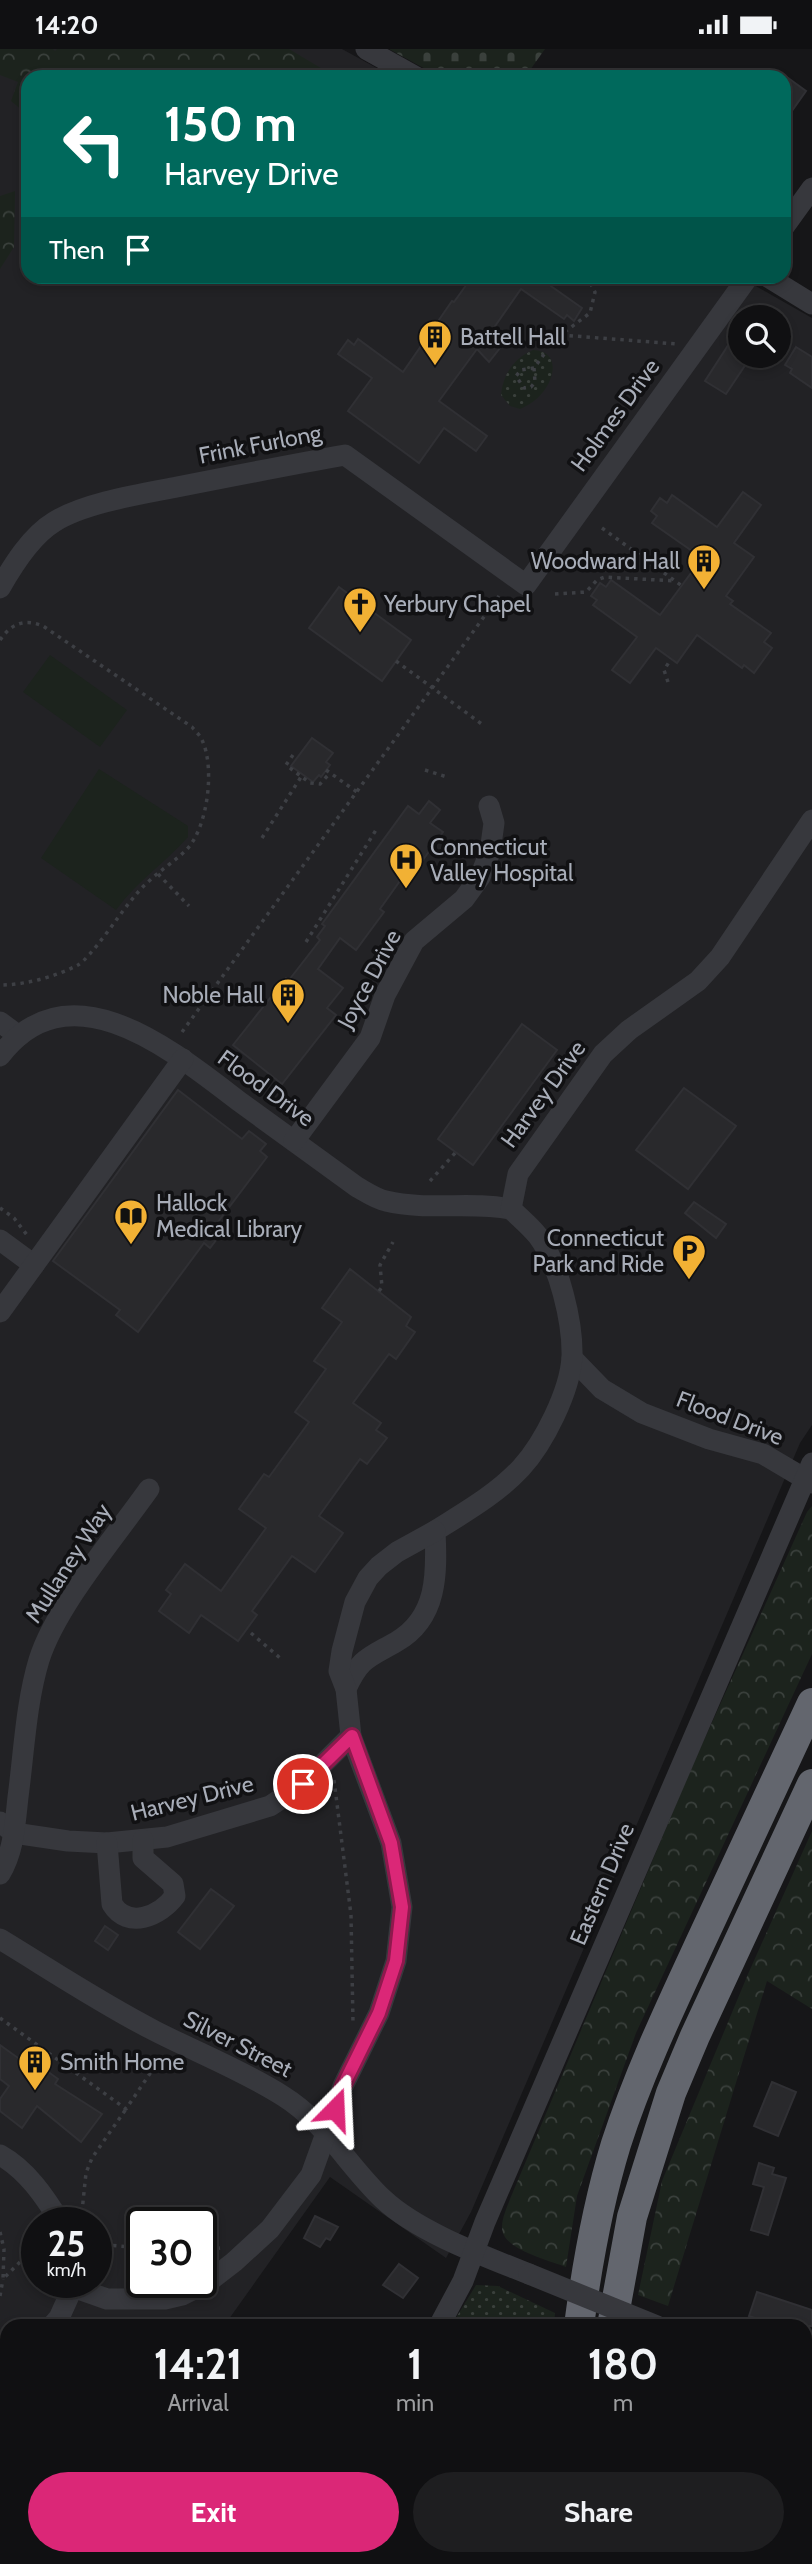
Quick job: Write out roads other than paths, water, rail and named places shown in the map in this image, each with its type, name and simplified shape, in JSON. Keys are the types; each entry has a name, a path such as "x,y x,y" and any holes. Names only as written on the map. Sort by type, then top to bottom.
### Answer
{"highway":[{"path":"580,2319 598,2212 616,2144 640,2079 666,2016 812,1703"},
{"path":"613,2319 632,2217 671,2093 812,1784"}],"street":[{"path":"366,49 404,70"},
{"path":"791,216 812,188"},
{"name":"Holmes Drive","path":"516,586 743,284"},
{"path":"779,284 812,304"},
{"name":"Frink Furlong","path":"0,588 8,573 53,522 92,506 145,493 345,455 516,586"},
{"name":"Joyce Drive","path":"294,1141 370,1038 385,995 414,941 464,899 480,877 490,852 494,823 489,806"},
{"name":"Harvey Drive","path":"511,1209 518,1174 603,1054 629,1030 698,981 720,957 812,820"},
{"name":"Flood Drive","path":"0,1056 34,1024 59,1016 97,1018 135,1030 183,1059 357,1187 384,1201 427,1207 487,1205 511,1209"},
{"path":"0,1022 19,1036"},
{"path":"0,1312 183,1059"},
{"path":"105,2298 136,2301 182,2295 208,2282 270,2229 310,2175 343,2086 379,2013 396,1961 402,1907 391,1843 352,1736 346,1689 339,1671 342,1651 355,1602 379,1566 397,1552 491,1496 522,1468 546,1435 562,1396 572,1358 566,1307 555,1265 537,1235 511,1209"},
{"path":"0,1240 34,1265"},
{"name":"Flood Drive","path":"572,1358 602,1389 642,1413 709,1439 763,1454 809,1475"},
{"name":"Eastern Drive","path":"443,2319 463,2281 490,2210 809,1475"},
{"name":"Mullaney Way","path":"0,1874 9,1860 7,1827 40,1659 61,1616 149,1489"},
{"path":"346,1689 355,1669 362,1662 402,1638 426,1612 436,1575 435,1531"},
{"name":"Harvey Drive","path":"7,1827 109,1854 143,1849 167,1837 270,1806 303,1784 352,1736"},
{"path":"109,1854 110,1894 116,1911 125,1917 145,1919 167,1906 175,1896 173,1884 143,1849"},
{"name":"Silver Street","path":"0,1939 152,2029 283,2096 309,2115 327,2133 363,2179 386,2201 415,2221 475,2252 641,2319"},
{"path":"0,2155 27,2175 52,2207"},
{"path":"58,2319 68,2298"}],"place":[{"name":"Battell Hall","path":"435,367"},
{"name":"Woodward Hall","path":"704,591"},
{"name":"Yerbury Chapel","path":"360,634"},
{"name":"Connecticut Valley Hospital","path":"406,890"},
{"name":"Noble Hall","path":"288,1025"},
{"name":"Hallock Medical Library","path":"131,1246"},
{"name":"Connecticut Park and Ride","path":"689,1281"},
{"name":"Smith Home","path":"35,2092"}]}
